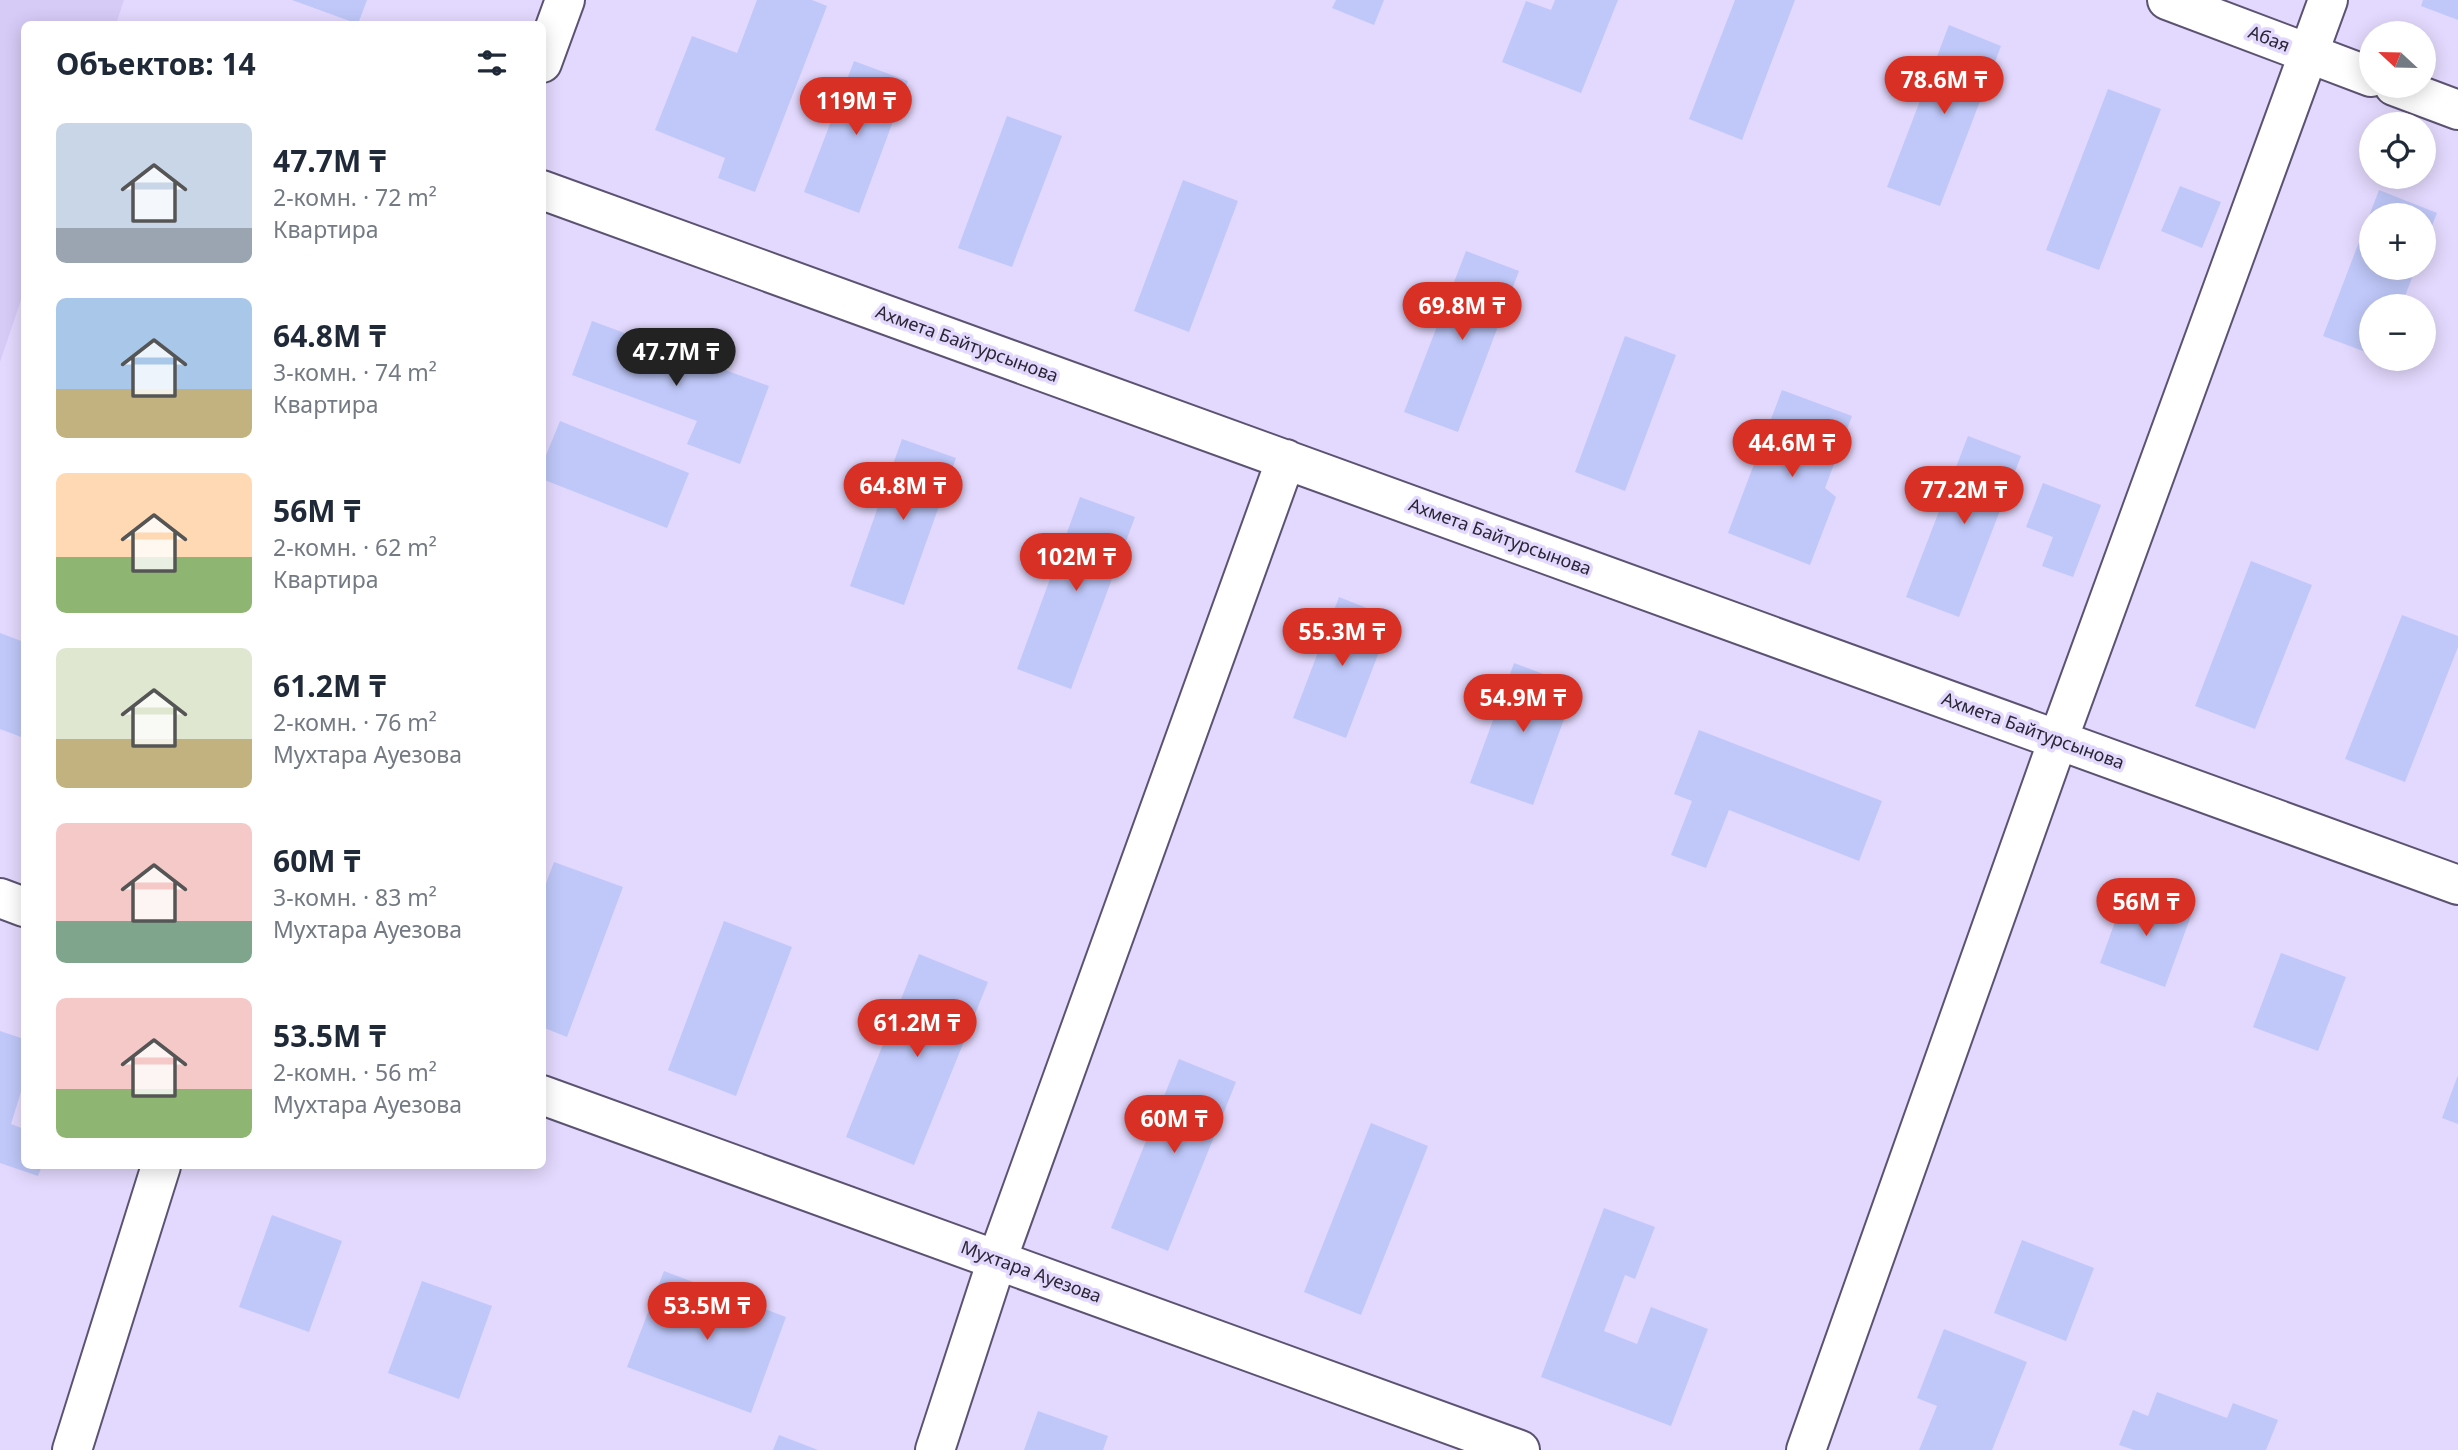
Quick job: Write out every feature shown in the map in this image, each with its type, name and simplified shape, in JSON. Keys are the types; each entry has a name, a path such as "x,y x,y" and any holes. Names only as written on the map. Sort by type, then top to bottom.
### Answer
{"street":[{"path":"546,52 565,0"},
{"name":"Абая","path":"2167,0 2359,72"},
{"path":"1806,1450 2058,740 2328,0"},
{"path":"2426,98 2458,110"},
{"name":"Ахмета Байтурсынова","path":"546,191 2458,885"},
{"path":"935,1450 996,1260 1286,460"},
{"path":"0,898 21,905"},
{"name":"Мухтара Ауезова","path":"546,1096 1520,1450"},
{"path":"72,1450 159,1169"}],"shaded area":[{"path":"0,0 124,0 117,21 21,21 21,300 0,362"}],"building":[{"path":"292,0 367,0 359,21 350,21"},
{"path":"757,0 812,0 827,6 755,192 718,178 725,158 655,130 692,36 737,53"},
{"path":"1336,0 1384,0 1374,25 1332,8"},
{"path":"1555,0 1618,0 1581,93 1502,62 1526,1 1551,10"},
{"path":"1735,0 1795,0 1742,140 1689,119"},
{"path":"2423,0 2458,0 2458,20 2421,6"},
{"path":"1949,25 2001,46 1940,206 1887,187"},
{"path":"854,61 908,81 859,213 804,192"},
{"path":"2108,89 2161,109 2099,270 2046,250"},
{"path":"1007,116 1062,136 1012,267 958,248"},
{"path":"1183,180 1238,201 1189,332 1134,311"},
{"path":"2180,186 2221,202 2202,248 2161,231"},
{"path":"2379,190 2412,203 2374,203"},
{"path":"2359,242 2359,280 2411,280 2406,294 2359,294 2359,350 2323,336"},
{"path":"1466,251 1519,271 1458,432 1404,412"},
{"path":"592,321 769,386 740,464 687,444 697,421 572,375"},
{"path":"1625,336 1676,355 1625,491 1575,472"},
{"path":"1782,390 1852,416 1825,488 1836,497 1810,565 1728,533"},
{"path":"560,421 689,473 667,528 546,481 546,455"},
{"path":"1968,436 2021,456 1959,617 1906,597"},
{"path":"902,439 956,458 904,605 850,586"},
{"path":"2043,483 2101,505 2073,577 2042,566 2053,537 2026,527"},
{"path":"1080,497 1135,517 1071,689 1017,669"},
{"path":"2251,561 2312,585 2255,729 2195,706"},
{"path":"1339,597 1392,618 1346,738 1293,718"},
{"path":"2402,615 2458,636 2458,647 2405,782 2345,759"},
{"path":"0,633 21,641 21,737 0,729"},
{"path":"1514,663 1576,686 1533,805 1470,783"},
{"path":"1699,730 1882,801 1859,861 1729,810 1706,868 1671,855 1692,801 1674,794"},
{"path":"554,862 623,887 567,1037 546,1029 546,883"},
{"path":"2127,889 2192,913 2165,987 2100,963"},
{"path":"724,921 792,947 736,1096 668,1070"},
{"path":"2281,953 2346,977 2318,1051 2253,1027"},
{"path":"919,954 988,982 914,1165 846,1137"},
{"path":"0,1031 21,1038 21,1092 11,1124 21,1128 21,1169 41,1169 38,1176 0,1163"},
{"path":"1179,1059 1236,1082 1168,1251 1111,1228"},
{"path":"2458,1075 2458,1124 2442,1118"},
{"path":"1371,1123 1428,1146 1361,1315 1304,1292"},
{"path":"1604,1208 1655,1227 1635,1279 1625,1275 1604,1331 1637,1344 1651,1307 1708,1329 1671,1426 1541,1377"},
{"path":"272,1215 342,1241 309,1332 239,1307"},
{"path":"2022,1240 2094,1268 2066,1341 1994,1313"},
{"path":"664,1271 786,1317 751,1413 627,1367"},
{"path":"422,1281 492,1306 459,1399 388,1373"},
{"path":"1944,1329 2027,1362 1992,1450 1919,1450 1937,1406 1917,1398"},
{"path":"2157,1392 2227,1418 2233,1403 2278,1420 2266,1450 2134,1450 2119,1445 2133,1410 2148,1416"},
{"path":"1038,1411 1108,1436 1103,1450 1024,1450"},
{"path":"779,1435 818,1450 773,1450"}]}
